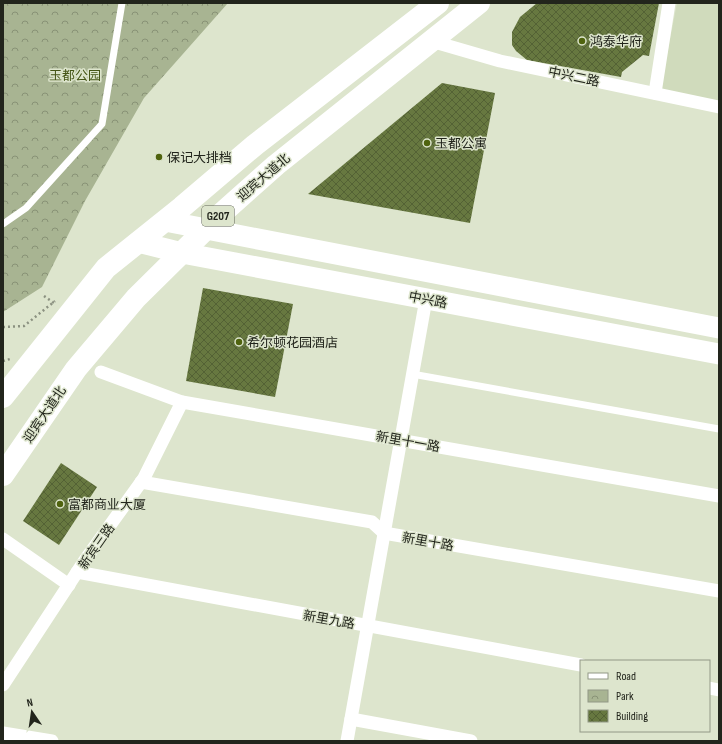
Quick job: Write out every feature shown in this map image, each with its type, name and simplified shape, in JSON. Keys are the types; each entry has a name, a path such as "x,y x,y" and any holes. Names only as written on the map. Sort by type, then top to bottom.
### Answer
{"highway":[{"name":"G207","path":"3,397 106,268 165,221 255,145 438,3"},
{"name":"迎宾大道北","path":"3,475 91,368 136,298 206,228 276,165 479,3"}],"main road":[{"name":"中兴路","path":"165,221 719,328"},
{"name":"中兴路","path":"138,242 182,252 719,354"}],"street":[{"path":"654,93 669,3"},
{"name":"中兴二路","path":"431,41 500,61 719,107"},
{"path":"347,741 426,299"},
{"name":"新里十一路","path":"91,368 182,402 719,496"},
{"name":"新宾三路","path":"3,686 77,572 141,482 182,402"},
{"name":"新里十路","path":"141,482 372,522 384,533 719,591"},
{"path":"3,539 69,585"},
{"name":"新里九路","path":"77,572 580,665"},
{"path":"351,719 472,741"},
{"path":"3,733 52,741"}],"lane":[{"path":"3,224 26,208 102,124 122,3"},
{"path":"412,374 719,429"}],"path":[{"path":"3,327 24,326 53,303"}],"shaded area":[{"path":"677,3 719,3 719,102 660,91"}],"green space":[{"name":"玉都公园","path":"3,3 228,3 144,98 85,201 42,287 3,312"}],"building":[{"name":"鸿泰华府","path":"537,3 659,3 649,56 643,55 622,72 621,77 527,60 516,51 512,45 512,32 520,17"},
{"name":"玉都公寓","path":"442,83 495,93 470,223 308,194"},
{"name":"希尔顿花园酒店","path":"203,288 293,304 275,397 186,381"},
{"name":"富都商业大厦","path":"61,463 97,487 59,545 23,521"}],"place":[{"name":"鸿泰华府","path":"582,41"},
{"name":"玉都公寓","path":"427,143"},
{"name":"保记大排档","path":"159,157"},
{"name":"希尔顿花园酒店","path":"239,342"},
{"name":"富都商业大厦","path":"60,504"}]}
